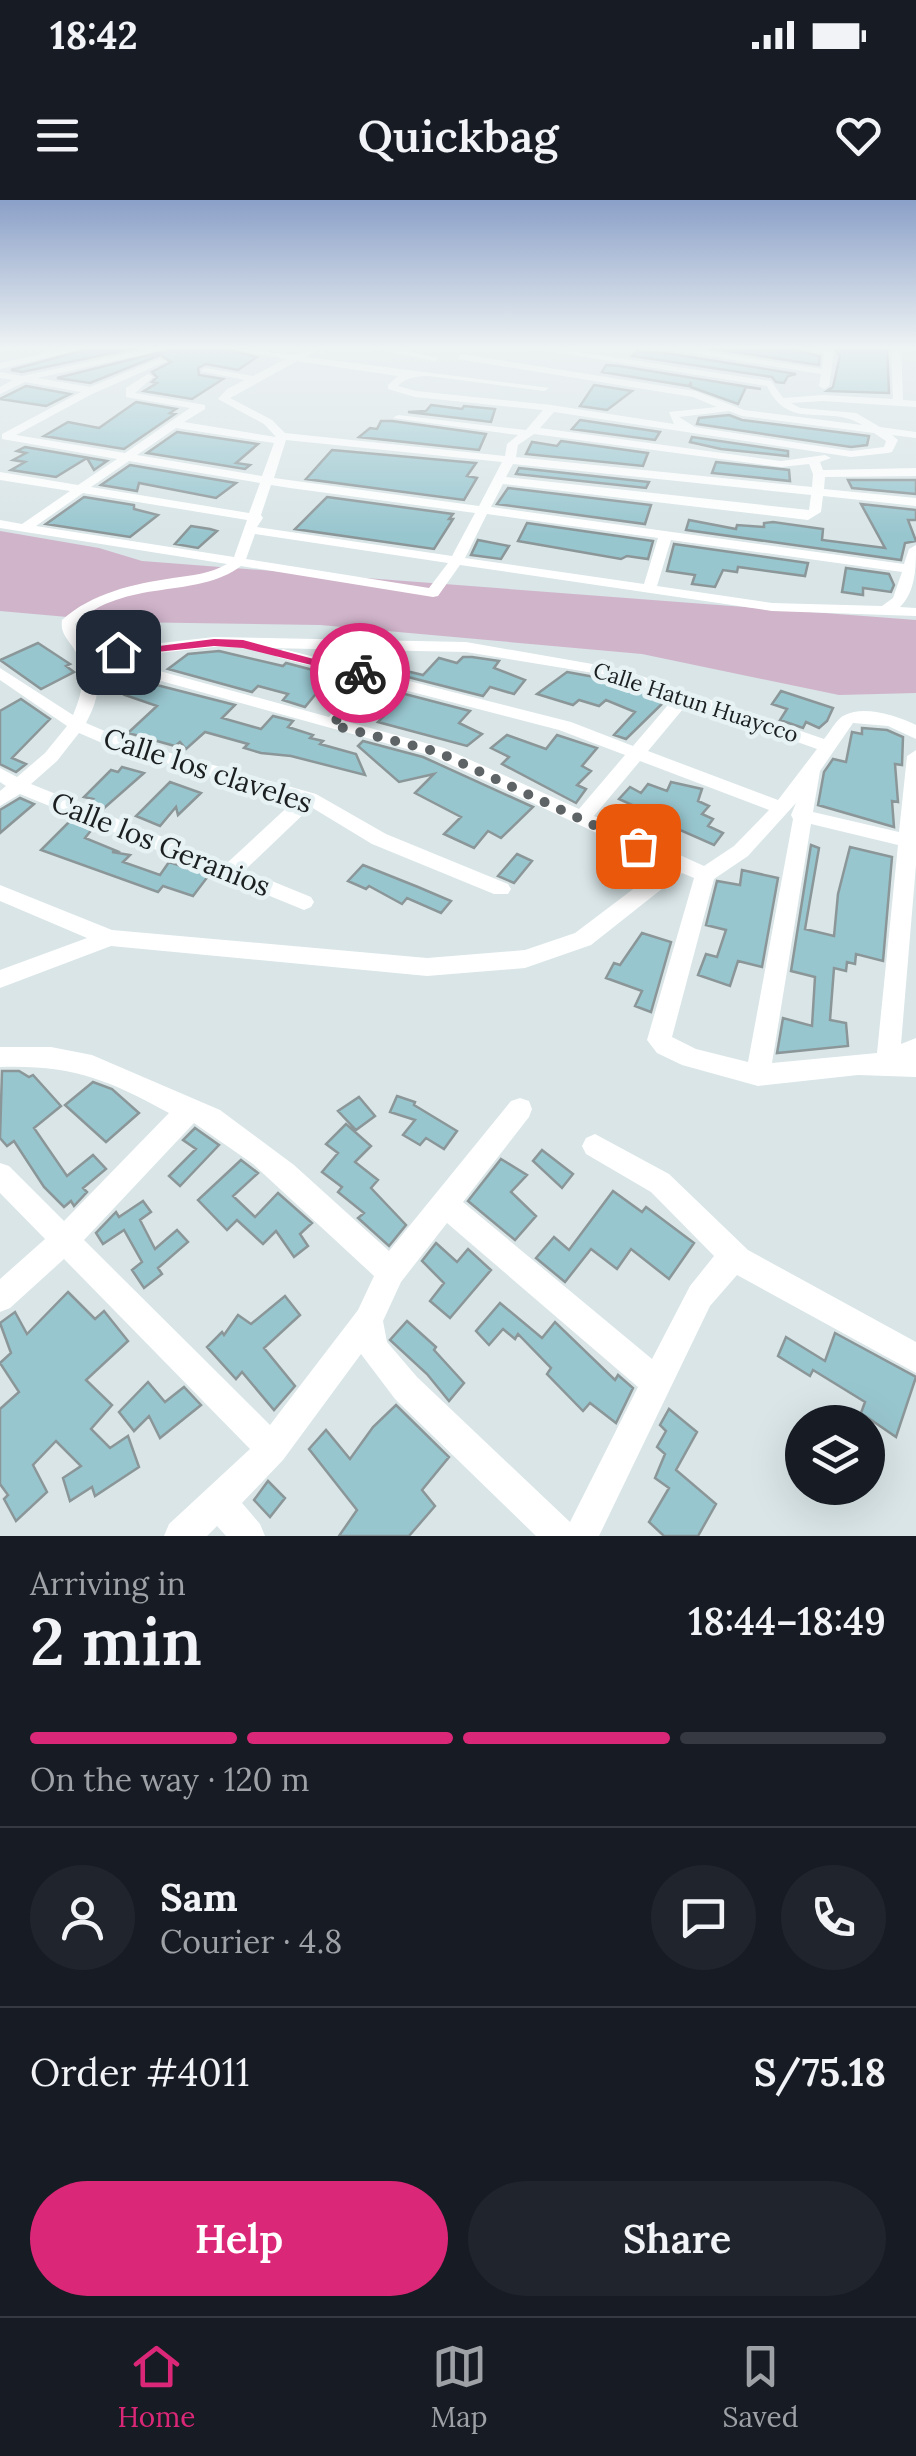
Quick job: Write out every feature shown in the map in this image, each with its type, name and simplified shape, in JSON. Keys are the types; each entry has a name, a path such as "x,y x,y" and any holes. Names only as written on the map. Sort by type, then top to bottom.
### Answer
{"street":[{"path":"3,438 55,409"},
{"path":"26,527 194,409"},
{"path":"219,409 248,414"},
{"path":"240,409 268,422 281,439"},
{"path":"0,524 432,593 457,560 509,462 513,444 550,409"},
{"path":"559,409 851,454 888,450 892,440 856,416 793,409"},
{"path":"698,432 674,420 674,414 728,409"},
{"path":"734,409 885,434 916,435"},
{"path":"398,418 817,468 916,472"},
{"path":"174,424 281,439 916,502"},
{"path":"691,450 698,432"},
{"path":"3,438 665,538 912,570"},
{"path":"281,439 239,561 214,576 164,583 78,611 67,623 69,636 86,656 438,752 706,875"},
{"path":"817,468 851,454"},
{"path":"500,480 800,515 815,512 817,468"},
{"path":"0,476 457,560 772,607 916,612"},
{"path":"650,587 665,538"},
{"path":"887,610 900,600 916,549"},
{"name":"Calle Hatun Huaycco","path":"86,656 214,642 466,647 584,665 826,746"},
{"path":"243,644 565,726 791,812 914,842"},
{"path":"0,800 78,726 89,684 86,656"},
{"name":"Calle los claveles","path":"0,672 78,726 122,745 309,798 379,839 501,889"},
{"path":"332,725 374,676"},
{"path":"580,820 685,696"},
{"path":"758,1074 791,812 811,770 848,720 860,717 909,726 916,734"},
{"path":"888,1061 914,842 916,756"},
{"name":"Calle los Geranios","path":"0,774 18,786 304,902"},
{"path":"232,870 309,798"},
{"path":"791,812 706,875 659,1040 670,1051 758,1074 888,1061 916,1048"},
{"path":"0,894 110,938 428,968 525,959 583,940 679,864"},
{"path":"0,979 110,938"},
{"path":"0,1057 62,1056 113,1069 188,1111 212,1118 254,1148 391,1272"},
{"path":"888,1061 916,1068"},
{"path":"181,1536 220,1504 272,1449 368,1320 391,1272 520,1108"},
{"path":"0,1298 66,1239 188,1111"},
{"path":"595,1146 660,1184 738,1260 916,1358"},
{"path":"0,1175 272,1449"},
{"path":"444,1203 657,1383"},
{"path":"581,1536 710,1279 738,1260"},
{"path":"368,1320 374,1349 406,1388 560,1536"},
{"path":"220,1504 248,1536"}],"shaded area":[{"path":"0,531 99,548 142,561 916,620 916,693 839,695 642,654 320,625 124,622 0,611"}],"building":[{"path":"126,409 175,409 170,413 175,414 124,449 44,436 68,422 99,428"},
{"path":"495,409 491,422 408,412"},
{"path":"729,415 742,420 869,436 867,445 851,447 697,424 699,418"},
{"path":"580,420 660,432 655,440 572,429"},
{"path":"381,421 486,434 479,450 359,437 370,428 377,429"},
{"path":"177,432 258,444 236,463 250,465 245,469 147,453"},
{"path":"692,437 788,451 788,456 721,449 690,442"},
{"path":"561,441 648,453 643,466 526,454 532,442 557,446"},
{"path":"25,447 107,461 94,470 87,458 56,477 11,470 25,462 13,460 26,453 17,451"},
{"path":"332,450 476,463 467,476 477,478 464,500 306,479"},
{"path":"716,462 789,470 790,481 712,473"},
{"path":"130,465 236,483 216,498 139,483 137,491 101,485"},
{"path":"519,468 649,482 646,488 516,474"},
{"path":"848,480 916,480 916,494 852,488"},
{"path":"508,488 651,505 645,524 497,504"},
{"path":"84,497 134,505 134,509 158,515 130,537 46,524"},
{"path":"327,497 453,514 449,519 453,519 434,549 295,529"},
{"path":"861,504 916,510 916,520 908,520 916,541 905,543 901,560 686,530 689,520 736,529 737,525 764,527 764,523 773,522 823,529 822,540 885,548"},
{"path":"527,523 653,541 648,559 621,559 518,541"},
{"path":"191,526 217,531 198,548 175,544"},
{"path":"478,540 509,546 501,559 471,555"},
{"path":"674,544 808,563 805,576 738,567 737,572 723,570 715,587 692,584 695,575 667,571"},
{"path":"846,568 889,574 894,585 891,592 863,588 863,595 842,592"},
{"path":"38,643 70,664 66,666 74,672 41,689 0,660"},
{"path":"219,651 355,681 342,696 319,690 305,707 283,700 288,694 258,686 252,692 168,669 188,654"},
{"path":"317,654 374,654 369,662 423,675 439,658 457,663 463,657 472,657 499,661 494,668 525,680 514,694 490,687 483,696"},
{"path":"567,672 611,680 667,699 626,739 614,735 635,712 606,700 599,706 579,700 573,705 537,694"},
{"path":"141,681 235,705 222,718 261,729 273,716 293,721 288,727 313,735 310,738 323,741 320,744 356,754 365,775 291,756 261,753 244,748 248,744 205,732 186,749 180,742 175,746 128,733 157,706 125,695"},
{"path":"378,687 470,711 459,723 482,734 467,746 378,722 387,713 364,704"},
{"path":"781,691 833,708 827,721 819,728 806,722 803,728 780,720 787,709 772,704"},
{"path":"21,699 50,719 12,758 26,764 16,772 0,764 0,711"},
{"path":"862,728 887,730 903,737 902,765 895,764 898,802 892,801 894,827 818,805 824,772 833,759 846,762 852,732 862,734"},
{"path":"507,735 546,749 557,735 597,748 582,766 591,771 577,785 586,789 576,803 502,764 509,757 491,748"},
{"path":"363,741 423,757 533,807 501,838 488,831 474,848 444,834 461,817 415,793 434,774 399,782 358,746"},
{"path":"122,767 144,773 103,809 89,803 93,799 84,797 111,770 118,772"},
{"path":"170,782 201,793 178,815 176,807 160,826 136,816"},
{"path":"671,782 702,789 698,801 709,806 702,814 713,819 708,826 723,833 714,845 678,829 665,844 641,833 650,823 632,814 639,808 619,799 630,787 641,793 648,784 667,791"},
{"path":"20,798 34,804 0,833 0,810"},
{"path":"72,819 93,828 85,838 117,851 112,852 130,855 123,862 160,875 169,862 209,875 193,896 163,886 158,892 41,850"},
{"path":"811,845 819,848 805,929 834,936 838,894 850,847 892,857 883,961 856,954 855,964 847,962 846,971 834,968 830,1020 846,1023 848,1046 777,1053 783,1018 812,1026 815,977 791,971"},
{"path":"517,854 532,861 514,883 498,876"},
{"path":"363,865 451,901 441,913 407,898 402,904 369,886 366,889 348,881"},
{"path":"742,870 778,878 762,967 738,961 730,986 698,975 706,954 717,957 726,930 706,925 717,881 740,885"},
{"path":"642,933 671,942 651,1012 635,1006 642,991 606,978 614,963 620,965"},
{"path":"2,1071 33,1075 61,1106 34,1128 67,1176 93,1155 106,1169 83,1188 87,1192 74,1206 71,1201 64,1207 44,1187 14,1141 7,1146 0,1138"},
{"path":"93,1082 112,1089 139,1113 106,1142 65,1105"},
{"path":"397,1096 415,1102 414,1105 457,1131 444,1149 426,1138 420,1145 403,1135 415,1120 390,1112"},
{"path":"359,1097 375,1116 356,1130 338,1111"},
{"path":"346,1124 371,1146 355,1162 378,1180 371,1188 406,1225 389,1246 358,1218 364,1213 338,1192 342,1187 322,1172 338,1153 326,1144"},
{"path":"195,1128 219,1145 180,1186 169,1176 196,1149 183,1140"},
{"path":"542,1150 573,1174 562,1188 533,1161"},
{"path":"501,1159 527,1175 511,1192 536,1216 515,1240 468,1201"},
{"path":"241,1160 258,1173 233,1196 255,1217 278,1193 312,1223 300,1234 308,1246 294,1257 276,1231 263,1244 237,1220 227,1230 198,1200"},
{"path":"613,1191 642,1212 646,1207 694,1243 669,1279 631,1249 617,1269 591,1249 565,1282 536,1258 554,1237 569,1250"},
{"path":"143,1201 151,1212 140,1220 155,1249 177,1230 188,1242 158,1268 162,1274 144,1288 132,1270 142,1262 124,1230 103,1244 96,1233 116,1212 119,1217"},
{"path":"436,1243 457,1262 468,1249 491,1270 450,1318 430,1301 444,1283 422,1261"},
{"path":"68,1292 95,1319 104,1311 128,1341 86,1380 112,1405 91,1429 110,1448 128,1436 139,1467 95,1496 92,1487 70,1501 63,1478 81,1466 56,1441 33,1465 47,1492 16,1521 0,1484 0,1409 19,1392 0,1363 11,1353 0,1323 15,1312 27,1334"},
{"path":"285,1296 300,1315 264,1348 295,1386 274,1410 242,1372 236,1379 207,1347 222,1332 224,1335 238,1315 251,1324"},
{"path":"500,1303 542,1338 555,1322 615,1380 618,1375 633,1388 616,1423 590,1403 583,1411 547,1374 551,1368 518,1334 515,1339 503,1329 489,1345 476,1331"},
{"path":"407,1321 436,1347 434,1350 464,1383 449,1401 390,1340"},
{"path":"835,1333 916,1377 896,1437 885,1429 885,1405 864,1405 865,1402 813,1370 810,1376 778,1356 786,1337 825,1361"},
{"path":"148,1382 165,1402 184,1387 201,1405 160,1438 149,1416 134,1431 119,1412"},
{"path":"396,1405 449,1457 422,1490 435,1506 409,1536 339,1536 357,1510 309,1449 326,1430 350,1459 373,1427"},
{"path":"669,1409 697,1432 676,1470 716,1504 698,1536 664,1536 649,1522 669,1488 655,1478 665,1454 657,1447 666,1431 660,1425"},
{"path":"268,1481 285,1498 270,1517 254,1500"}],"way so far":[{"path":"360,673 374,676 332,725 438,752 638,846"}],"route":[{"path":"118,652 214,642 243,644 360,673"}]}
